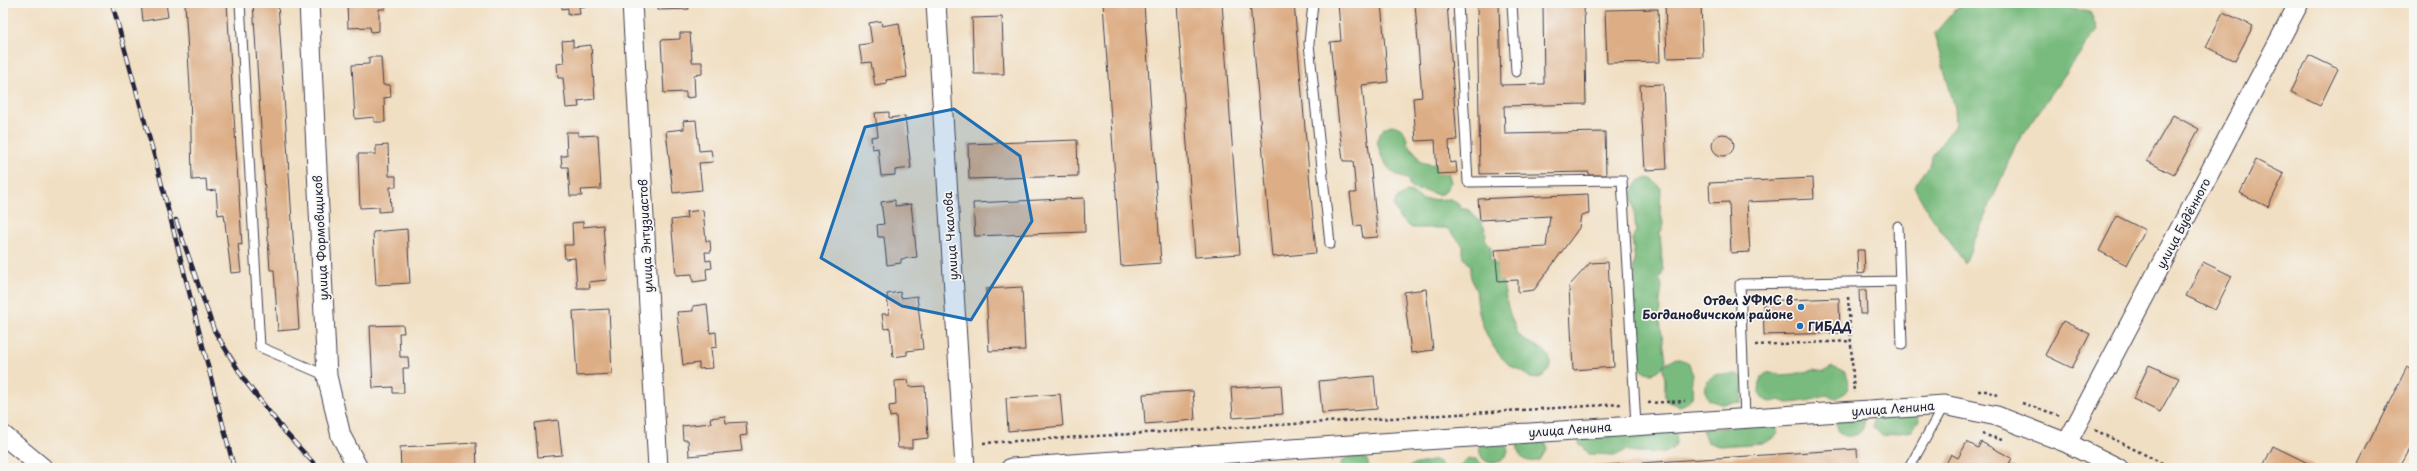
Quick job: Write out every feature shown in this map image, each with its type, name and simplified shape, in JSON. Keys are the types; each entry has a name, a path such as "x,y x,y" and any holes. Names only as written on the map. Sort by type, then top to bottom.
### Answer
{"street":[{"name":"улица Формовщиков","path":"309,3 327,376 341,436 358,468"},
{"name":"улица Энтузиастов","path":"632,3 658,468"},
{"name":"улица Чкалова","path":"936,3 965,468"},
{"name":"улица Будённого","path":"2067,443 2299,3"},
{"name":"улица Ленина","path":"1011,468 1636,424 1944,405 1997,416 2067,443 2118,468"},
{"path":"3,435 43,468"}],"lane":[{"path":"240,3 260,347 327,376"},
{"path":"1313,3 1309,44 1330,244"},
{"path":"1458,3 1468,182 1622,180 1636,424"},
{"path":"1512,3 1516,72"},
{"path":"1898,226 1902,345"},
{"path":"1746,418 1740,284 1900,281"},
{"path":"1909,468 1944,405"}],"path":[{"path":"1848,290 1854,394"},
{"path":"1743,346 1851,341"},
{"path":"1981,434 2004,441"}],"highlighted area":[{"path":"954,109 1020,156 1032,221 971,320 902,306 821,258 865,127"}],"green space":[{"path":"1965,3 2057,3 2058,6 2090,11 2097,29 2016,144 1965,263 1928,212 1914,187 1931,163 1932,156 1956,124 1955,108 1934,34 1955,10"},
{"path":"1391,125 1398,127 1405,133 1407,144 1416,153 1420,162 1441,166 1447,169 1451,182 1444,193 1437,194 1414,189 1410,186 1408,179 1395,174 1390,170 1382,158 1377,139 1384,128"},
{"path":"1645,178 1652,179 1661,188 1660,214 1664,225 1660,233 1663,271 1659,279 1662,286 1660,319 1666,360 1660,369 1652,373 1644,371 1636,364 1632,333 1631,306 1633,285 1636,278 1633,267 1635,261 1632,239 1636,231 1632,192 1639,181"},
{"path":"1407,192 1414,193 1422,200 1452,199 1461,207 1471,211 1482,224 1486,234 1485,239 1491,247 1490,259 1499,270 1510,314 1518,334 1524,340 1544,350 1549,357 1550,366 1543,376 1539,378 1530,378 1523,372 1508,364 1494,348 1482,323 1477,293 1470,274 1471,266 1463,257 1463,246 1447,228 1411,228 1399,218 1394,206 1396,199"},
{"path":"1676,358 1688,362 1693,375 1692,397 1680,406 1668,402 1665,397 1665,379 1663,369 1666,364"},
{"path":"1832,367 1845,372 1849,384 1844,393 1836,398 1826,395 1796,402 1787,403 1779,400 1770,402 1764,399 1759,392 1760,379 1765,374 1771,372 1781,375 1794,374 1814,370 1824,372"},
{"path":"1718,374 1738,375 1744,378 1741,402 1722,404 1709,400 1706,391 1706,384 1711,378"},
{"path":"1874,413 1918,414 1919,420 1912,431 1882,436 1873,427"},
{"path":"1864,416 1863,429 1858,434 1845,436 1839,432 1835,420"},
{"path":"1778,422 1776,436 1765,443 1719,446 1707,442 1702,430"},
{"path":"1673,428 1677,440 1676,443 1672,449 1664,453 1626,450 1617,455 1589,454 1579,444 1579,438"},
{"path":"1543,436 1547,449 1540,460 1525,460 1519,454 1519,439"},
{"path":"1504,439 1508,451 1505,457 1494,463 1484,460 1481,456 1480,450 1481,442"},
{"path":"1353,454 1366,458 1370,468 1340,468 1342,461"},
{"path":"1477,459 1486,468 1458,468 1464,461"},
{"path":"1438,461 1445,468 1407,468 1413,465"}],"building":[{"path":"141,3 166,3 168,17 143,21"},
{"path":"185,3 227,3 242,245 238,244 241,272 231,273 224,214 218,215 216,190 207,191 206,179 192,180 190,87"},
{"path":"253,3 278,3 299,329 278,331 274,270 270,270"},
{"path":"347,3 385,3 385,9 379,9 379,31 371,32 370,27 348,28"},
{"path":"562,3 589,3 590,6 579,7 580,14 568,15 568,8 562,9"},
{"path":"658,3 688,3 689,9 658,10"},
{"path":"1103,3 1144,3 1161,263 1121,266"},
{"path":"1177,3 1222,3 1240,254 1195,257"},
{"path":"1250,3 1294,3 1316,253 1272,257"},
{"path":"1338,3 1381,3 1388,82 1362,85 1378,237 1363,238 1361,225 1354,226 1350,193 1356,193 1353,161 1343,161 1330,42 1341,41"},
{"path":"1415,3 1447,3 1457,140 1449,141 1450,163 1456,162 1457,173 1437,174 1435,140 1416,141 1413,98 1422,97"},
{"path":"1477,3 1499,3 1501,85 1544,84 1543,3 1584,3 1586,104 1504,106 1505,134 1605,132 1606,175 1589,175 1589,172 1480,174"},
{"path":"1665,3 1701,3 1703,57 1667,58"},
{"path":"1658,9 1660,62 1607,63 1605,10"},
{"path":"2223,12 2253,26 2235,61 2206,47"},
{"path":"1002,17 1004,74 974,74 972,18"},
{"path":"881,21 882,26 899,23 907,77 886,80 887,84 875,86 871,62 862,63 859,45 872,43 869,23"},
{"path":"680,33 690,33 692,62 702,62 702,74 694,75 695,97 686,98 686,92 664,93 661,40 680,39"},
{"path":"573,40 573,47 591,45 595,99 578,101 579,107 566,108 563,78 558,78 557,64 564,63 562,41"},
{"path":"2309,55 2338,69 2320,106 2291,92"},
{"path":"369,57 381,57 383,85 390,85 391,97 384,98 385,122 374,122 374,117 355,119 352,65 369,64"},
{"path":"1663,84 1667,169 1645,170 1640,85"},
{"path":"889,112 889,118 905,116 911,168 895,170 895,175 881,176 878,148 872,149 871,137 878,136 875,113"},
{"path":"2173,115 2199,129 2174,175 2147,161"},
{"path":"696,120 699,151 711,150 713,162 699,163 702,190 673,193 666,131 684,129 683,121"},
{"path":"566,132 578,132 578,136 598,135 601,189 581,190 582,196 570,196 568,167 562,167 561,156 567,156"},
{"path":"1723,134 1731,137 1734,145 1731,153 1723,156 1715,153 1712,145 1715,137"},
{"path":"1077,140 1078,176 969,179 968,144"},
{"path":"388,145 389,176 396,176 396,187 390,187 391,211 379,212 379,207 360,208 358,154 376,154 376,146"},
{"path":"2256,160 2284,174 2268,207 2240,193"},
{"path":"1813,178 1814,199 1747,202 1750,252 1731,253 1729,202 1710,203 1709,183"},
{"path":"1588,194 1589,214 1581,215 1579,228 1534,290 1518,292 1518,280 1498,281 1495,250 1546,247 1550,216 1480,220 1478,199"},
{"path":"1084,198 1085,232 975,236 973,203"},
{"path":"895,200 895,206 911,204 917,257 901,259 901,263 887,265 884,237 878,237 877,225 884,224 881,202"},
{"path":"703,210 706,241 710,241 711,252 705,252 706,261 711,260 712,268 706,269 707,280 693,282 692,274 676,275 671,220 687,218 686,212"},
{"path":"2117,216 2145,230 2127,265 2099,251"},
{"path":"583,222 583,227 603,225 607,280 589,282 590,288 577,288 575,258 565,259 564,245 573,245 572,223"},
{"path":"407,229 410,283 376,285 373,232"},
{"path":"1857,250 1864,250 1865,273 1858,274"},
{"path":"1608,262 1614,367 1573,370 1569,286 1590,263"},
{"path":"2203,262 2232,276 2215,310 2186,296"},
{"path":"1022,287 1025,350 989,351 986,289"},
{"path":"1426,289 1433,350 1411,353 1404,292"},
{"path":"1859,290 1866,290 1867,314 1860,314"},
{"path":"900,292 901,298 917,296 923,349 907,351 907,355 893,357 890,328 884,329 882,314 889,314 887,294"},
{"path":"1839,298 1840,333 1764,335 1763,301"},
{"path":"707,304 710,333 716,332 717,347 711,348 713,368 699,369 699,363 683,365 677,312 693,311 693,306"},
{"path":"609,309 612,374 577,376 573,311"},
{"path":"2063,321 2090,334 2072,368 2045,355"},
{"path":"403,325 404,333 399,333 400,357 408,357 409,368 403,368 404,393 393,393 393,387 373,388 370,326"},
{"path":"2149,365 2179,378 2160,412 2133,399"},
{"path":"2407,367 2414,371 2414,442 2400,467 2402,468 2356,468"},
{"path":"1374,376 1377,409 1322,413 1319,381"},
{"path":"908,380 909,387 925,386 928,438 912,440 912,448 898,448 896,416 890,417 889,406 896,405 895,381"},
{"path":"1281,385 1283,414 1233,418 1231,388"},
{"path":"1193,391 1195,420 1145,424 1143,394"},
{"path":"1060,394 1063,426 1008,431 1006,398"},
{"path":"725,416 726,423 746,422 747,435 740,436 742,451 689,456 688,440 683,440 682,426 711,423 710,418"},
{"path":"558,420 562,455 538,457 535,423"},
{"path":"1967,442 1978,448 1981,442 2012,458 2009,464 2018,468 1944,468 1951,454 1958,458"},
{"path":"476,443 477,468 401,468 400,447"},
{"path":"2273,446 2318,468 2262,468"},
{"path":"1857,449 1858,468 1594,468 1594,466"}],"railway":[{"path":"112,3 156,162 234,468"},
{"path":"176,220 214,330 245,381 285,432 318,468"}],"place":[{"name":"Отдел УФМС в Богдановичском районе","path":"1801,307"},
{"name":"ГИБДД","path":"1800,326"}]}
